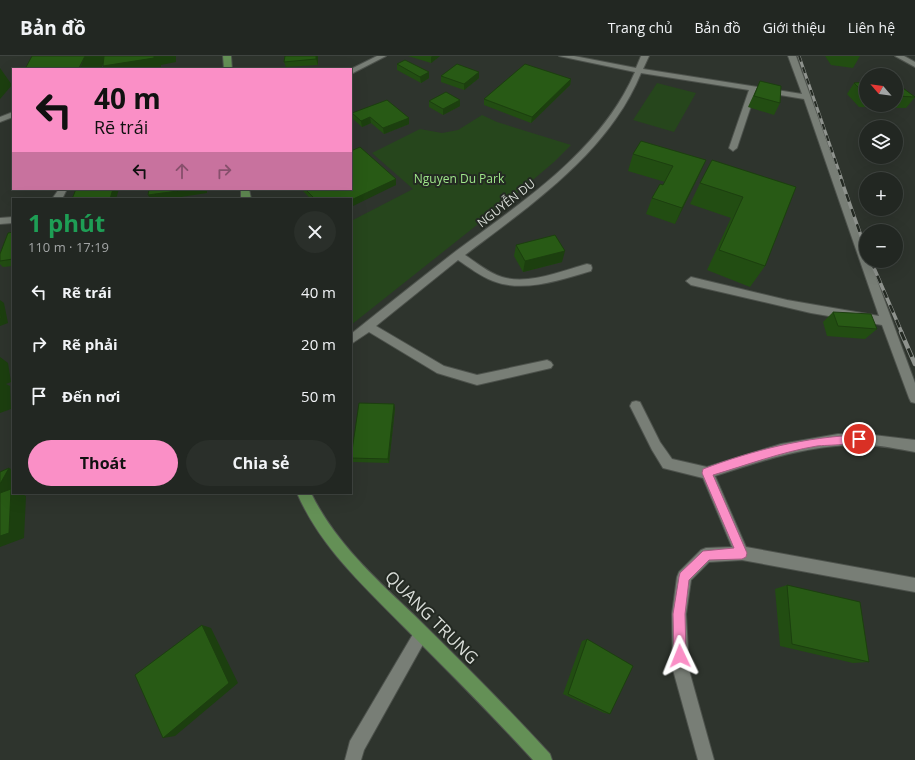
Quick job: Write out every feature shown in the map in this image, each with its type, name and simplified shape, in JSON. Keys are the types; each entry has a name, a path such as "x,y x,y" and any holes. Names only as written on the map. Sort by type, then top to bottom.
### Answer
{"main road":[{"path":"227,56 228,68"},
{"name":"QUANG TRUNG","path":"304,494 311,509 344,557 514,726 544,760"}],"street":[{"path":"352,71 382,56"},
{"path":"563,56 640,71 808,97"},
{"name":"NGUYỄN DU","path":"352,339 548,186 605,129 626,100 640,71 645,56"},
{"path":"792,56 808,97 885,321 915,398"},
{"path":"898,56 915,65"},
{"path":"733,148 753,89"},
{"path":"0,120 12,114"},
{"path":"0,221 12,220"},
{"path":"458,255 486,273 504,281 523,282 586,268"},
{"path":"691,281 794,307 840,316 885,321"},
{"path":"368,326 440,370 477,380 547,365"},
{"path":"636,406 656,446 668,464 707,473 796,445 827,440 859,439 915,446"},
{"path":"707,473 742,553"},
{"path":"706,760 680,670 679,614 684,577 706,555 742,553 915,585"},
{"path":"353,760 356,747 421,634"}],"green space":[{"path":"657,83 696,93 674,132 633,120"},
{"name":"Nguyen Du Park","path":"482,115 497,122 571,145 554,162 521,190 352,324 352,220 413,189 372,153 420,129 442,133 458,130"}],"building":[{"path":"32,56 85,56 79,68 26,68"},
{"path":"104,56 154,56 154,58 103,66"},
{"path":"285,56 316,56 316,59 284,62"},
{"path":"405,60 429,72 420,77 397,64"},
{"path":"457,64 479,72 464,84 441,76"},
{"path":"525,64 571,79 532,117 484,99"},
{"path":"760,81 781,86 780,103 754,96"},
{"path":"854,83 859,83 859,88"},
{"path":"903,88 915,97 903,96"},
{"path":"446,92 460,100 443,109 429,101"},
{"path":"387,100 409,118 383,128 370,117 361,121 352,113"},
{"path":"641,141 706,160 682,208 652,198 660,184 663,185 673,166 633,154"},
{"path":"360,147 396,179 352,200 352,198 314,198 306,190 352,190 352,151"},
{"path":"712,160 796,187 765,266 719,250 743,197 700,183"},
{"path":"76,190 113,190 110,198 72,198"},
{"path":"149,190 185,190 148,195"},
{"path":"12,232 12,259 0,261 0,254 8,233"},
{"path":"555,235 565,251 525,261 516,245"},
{"path":"833,312 871,314 877,329 838,326"},
{"path":"359,403 394,404 388,459 352,458"},
{"path":"9,468 0,484 0,472"},
{"path":"11,489 9,533 0,536 0,493"},
{"path":"787,585 860,602 869,662 792,644"},
{"path":"202,625 229,683 163,738 135,675"},
{"path":"587,639 633,666 610,714 568,694"}],"railway":[{"path":"799,56 842,180"},
{"path":"841,179 859,230"},
{"path":"874,268 902,333"},
{"path":"901,332 915,364"}],"route":[{"path":"680,656 679,614 684,577 706,555 742,553 707,473 796,445 827,440 859,439"}]}
